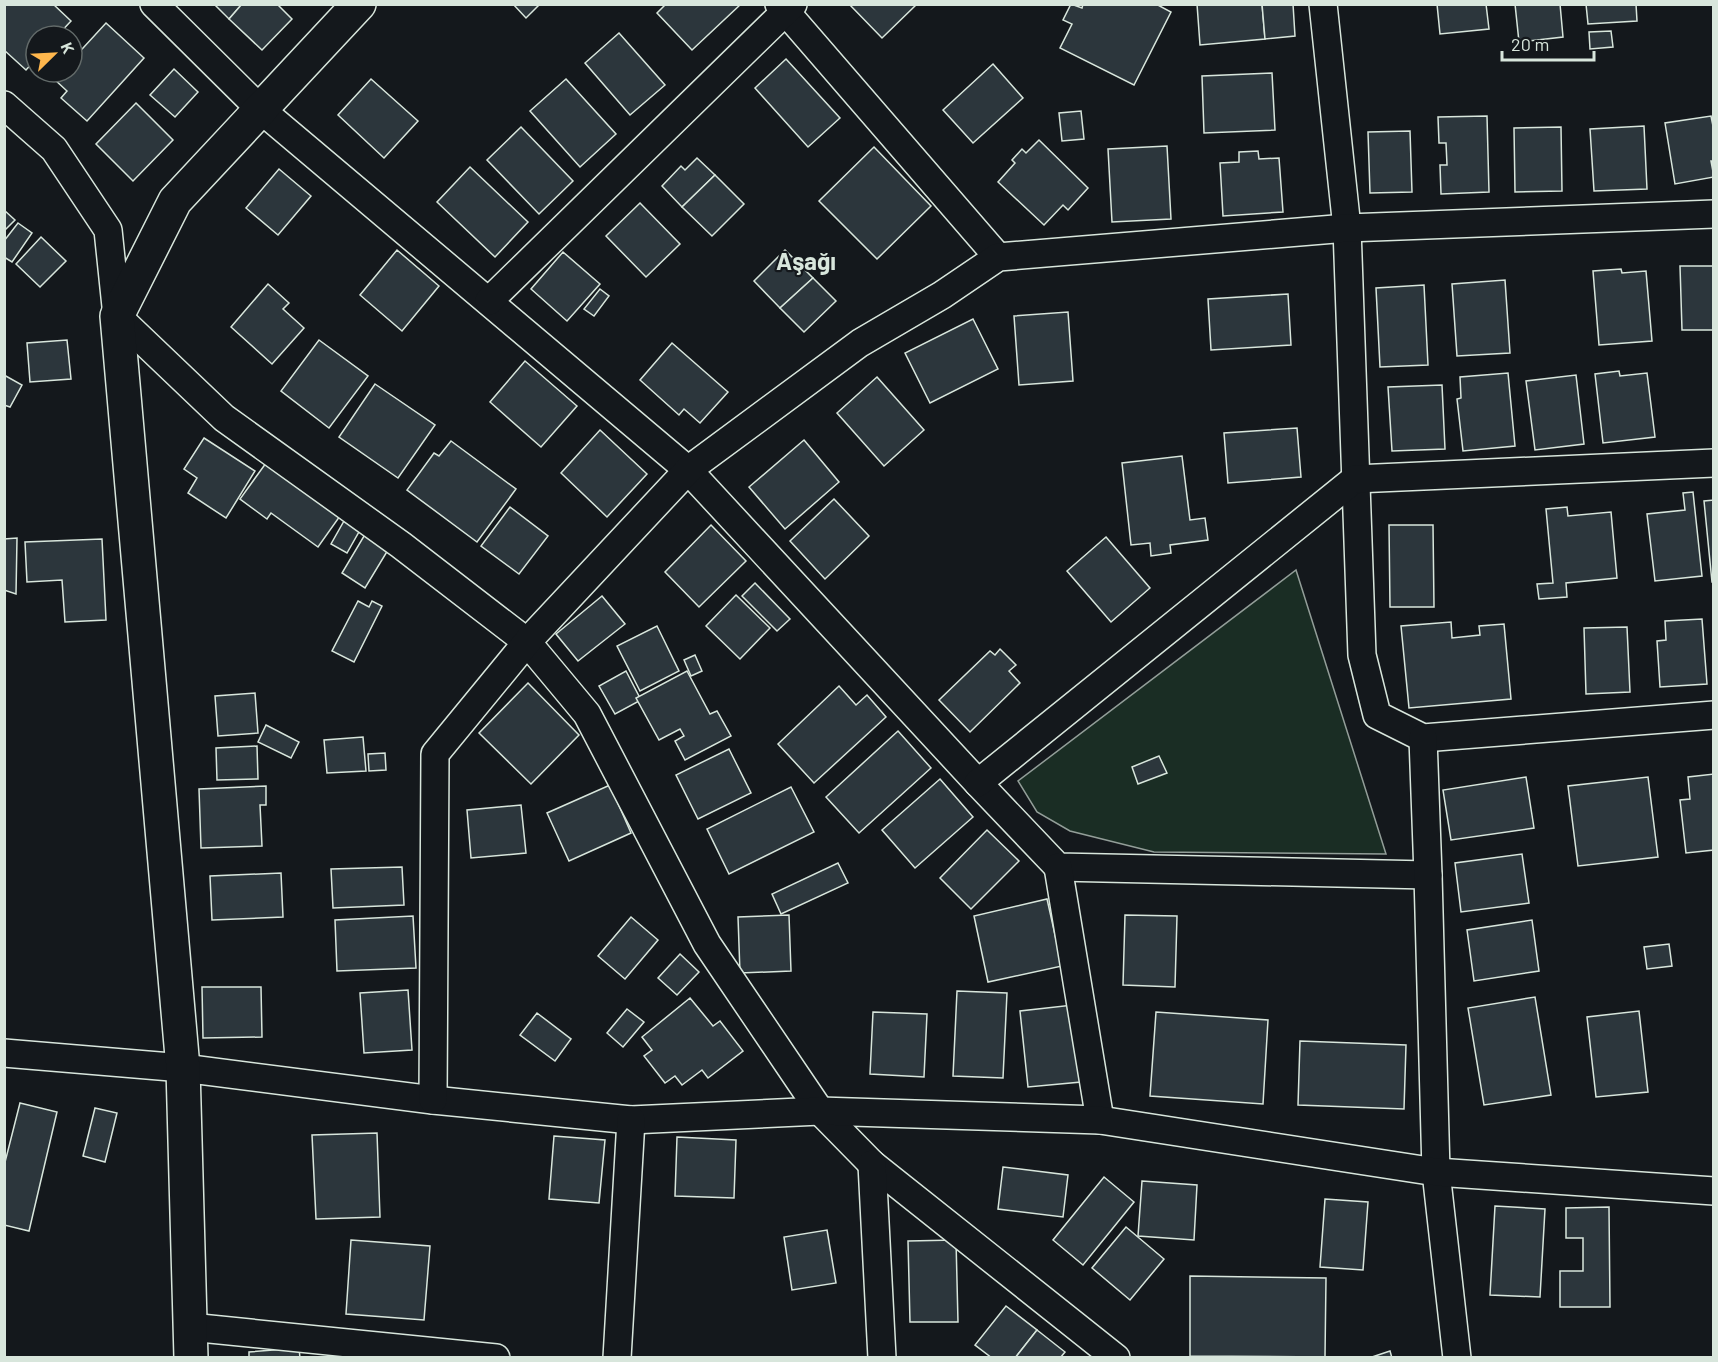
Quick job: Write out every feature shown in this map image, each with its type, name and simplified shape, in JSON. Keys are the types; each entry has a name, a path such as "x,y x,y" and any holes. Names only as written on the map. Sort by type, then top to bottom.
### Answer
{"street":[{"path":"154,4 260,109 687,470 1058,867 1100,1120"},
{"path":"117,316 175,201 360,4"},
{"path":"1323,4 1347,228 1362,655 1377,716 1423,738 1713,715"},
{"path":"489,302 786,7 998,257"},
{"path":"4,105 54,149 108,230 183,1068 190,1342 496,1358"},
{"path":"433,1100 435,754 526,642 687,470 860,343 942,295 998,257 1347,228 1713,214"},
{"path":"117,316 224,418 401,545 526,642 587,714 707,944 819,1110 872,1164 1116,1358"},
{"path":"978,783 1355,479 1713,464"},
{"path":"1423,738 1436,1172 1457,1358"},
{"path":"1058,867 1428,874"},
{"path":"4,1053 183,1068 433,1100 631,1120 819,1110 1100,1120 1436,1172 1713,1191"},
{"path":"617,1358 631,1120"},
{"path":"872,1164 882,1358"}],"green space":[{"path":"1296,570 1386,854 1154,852 1070,831 1037,812 1018,781"}],"building":[{"path":"4,4 53,4 71,21 68,24 24,24 24,68 4,50"},
{"path":"214,4 242,4 229,19"},
{"path":"242,4 277,4 292,19 262,50 229,19"},
{"path":"513,4 540,4 526,18"},
{"path":"666,4 741,4 692,50 657,13"},
{"path":"849,4 917,4 882,38"},
{"path":"1071,4 1082,8 1083,4 1156,4 1171,12 1134,85 1060,48 1072,24 1063,20"},
{"path":"1197,4 1262,4 1265,39 1200,45"},
{"path":"1262,4 1293,4 1295,36 1265,39"},
{"path":"1437,4 1486,4 1489,29 1440,34"},
{"path":"1515,4 1560,4 1563,37 1519,42"},
{"path":"1586,4 1636,4 1637,21 1588,24"},
{"path":"106,23 144,58 87,121 61,98 67,91 59,84 84,84 84,47"},
{"path":"1611,31 1613,47 1590,49 1589,32"},
{"path":"619,33 665,85 630,115 585,63"},
{"path":"786,59 840,118 808,147 755,88"},
{"path":"993,64 1023,98 973,143 943,110"},
{"path":"174,69 198,92 175,117 150,95"},
{"path":"1272,73 1275,130 1204,133 1202,76"},
{"path":"371,79 418,121 384,158 338,115"},
{"path":"566,79 616,134 580,167 530,111"},
{"path":"136,103 173,140 133,181 96,144"},
{"path":"1081,111 1084,139 1062,141 1059,113"},
{"path":"1487,116 1489,192 1441,194 1440,165 1447,165 1446,143 1439,143 1438,117"},
{"path":"1711,116 1714,131 1714,161 1711,161 1714,177 1675,184 1665,123"},
{"path":"1644,126 1647,189 1594,191 1590,129"},
{"path":"521,127 573,181 539,214 487,160"},
{"path":"1561,127 1562,191 1515,192 1514,128"},
{"path":"1410,131 1412,192 1370,193 1368,132"},
{"path":"1039,140 1088,188 1068,210 1063,205 1044,225 998,182 1015,163 1012,160 1022,149 1026,153"},
{"path":"1167,146 1171,219 1112,222 1108,149"},
{"path":"874,147 931,206 877,259 819,201"},
{"path":"1258,151 1259,159 1279,158 1283,212 1223,216 1220,163 1239,162 1239,152"},
{"path":"697,158 715,175 682,207 662,186 681,166 685,170"},
{"path":"470,167 528,222 495,257 437,202"},
{"path":"279,169 311,196 278,235 246,208"},
{"path":"715,175 744,204 712,236 682,207"},
{"path":"640,203 680,244 646,277 606,236"},
{"path":"4,210 15,220 4,231"},
{"path":"18,223 32,233 12,262 4,257 4,241"},
{"path":"41,237 66,261 40,287 16,264"},
{"path":"397,250 439,286 402,331 360,295"},
{"path":"785,250 813,278 780,308 754,281"},
{"path":"563,252 600,284 567,321 531,289"},
{"path":"1680,266 1714,266 1714,330 1682,330"},
{"path":"1621,269 1622,273 1646,271 1652,341 1599,345 1593,271"},
{"path":"813,278 836,301 804,332 780,308"},
{"path":"1505,280 1510,353 1457,356 1452,284"},
{"path":"268,284 289,303 283,309 304,328 272,364 231,327"},
{"path":"1424,285 1428,365 1380,367 1376,288"},
{"path":"600,289 609,296 594,316 584,309"},
{"path":"1288,294 1291,345 1211,350 1208,299"},
{"path":"1068,312 1073,381 1019,385 1014,316"},
{"path":"973,319 998,369 930,403 905,353"},
{"path":"67,340 71,379 30,382 27,343"},
{"path":"319,340 368,376 329,428 281,391"},
{"path":"672,343 728,392 700,423 684,409 679,415 640,380"},
{"path":"525,361 577,406 541,447 490,402"},
{"path":"1619,371 1620,376 1647,373 1655,437 1603,443 1595,374"},
{"path":"1508,373 1515,446 1463,451 1457,399 1461,398 1460,377"},
{"path":"4,375 22,385 10,407 4,405"},
{"path":"1576,375 1584,444 1535,450 1526,381"},
{"path":"877,377 924,430 884,466 837,413"},
{"path":"375,384 435,425 398,478 339,437"},
{"path":"1442,385 1445,449 1392,451 1388,387"},
{"path":"1297,428 1301,477 1228,483 1224,433"},
{"path":"600,430 647,474 607,517 561,473"},
{"path":"204,438 255,471 226,518 188,493 197,478 184,469"},
{"path":"804,440 839,482 785,529 749,487"},
{"path":"451,441 516,489 477,542 407,490 434,453 439,456"},
{"path":"1182,456 1190,520 1205,518 1208,540 1170,545 1171,553 1151,556 1150,543 1131,545 1122,463"},
{"path":"266,463 340,516 318,547 271,513 267,519 240,499"},
{"path":"1693,492 1702,576 1655,581 1647,514 1685,510 1683,493"},
{"path":"834,499 869,536 825,579 790,541"},
{"path":"1714,500 1714,582 1712,582 1704,501"},
{"path":"510,507 548,536 519,574 481,546"},
{"path":"1567,507 1568,516 1611,512 1617,578 1566,583 1567,597 1539,599 1537,584 1553,583 1546,509"},
{"path":"344,521 360,530 347,553 331,544"},
{"path":"711,525 746,561 699,607 665,572"},
{"path":"1389,525 1433,525 1434,607 1390,607"},
{"path":"367,531 391,545 365,588 342,573"},
{"path":"1106,537 1150,588 1111,622 1067,571"},
{"path":"17,538 16,594 4,590 4,539"},
{"path":"102,539 106,620 65,622 62,580 27,582 25,542"},
{"path":"755,583 790,619 777,631 742,596"},
{"path":"736,595 770,628 740,659 706,626"},
{"path":"602,596 625,624 578,661 556,634"},
{"path":"358,601 369,607 372,601 382,606 354,662 332,651"},
{"path":"1702,619 1707,684 1660,687 1657,641 1666,640 1665,621"},
{"path":"1451,622 1452,638 1480,635 1479,626 1504,624 1511,699 1409,708 1401,626"},
{"path":"657,626 679,671 640,691 617,646"},
{"path":"1627,627 1630,692 1586,694 1584,628"},
{"path":"1000,649 1016,665 1009,671 1020,683 970,732 939,700 990,651 995,655"},
{"path":"695,655 702,671 691,676 684,660"},
{"path":"626,671 641,700 615,714 599,686"},
{"path":"687,671 710,714 717,711 731,736 685,760 675,741 684,736 680,729 659,740 636,698"},
{"path":"528,683 579,735 531,784 479,733"},
{"path":"839,686 856,705 867,695 886,717 814,783 778,744"},
{"path":"255,693 258,733 218,736 215,696"},
{"path":"266,725 299,742 291,758 258,742"},
{"path":"898,731 931,768 859,833 826,797"},
{"path":"363,737 366,771 327,773 324,740"},
{"path":"257,746 258,779 217,780 216,748"},
{"path":"729,749 751,793 698,819 676,775"},
{"path":"385,753 386,770 369,771 368,754"},
{"path":"1159,756 1167,773 1138,784 1132,767"},
{"path":"1714,774 1714,850 1686,853 1680,800 1690,799 1688,777"},
{"path":"1526,777 1534,828 1451,840 1443,790"},
{"path":"1648,777 1658,857 1578,866 1568,786"},
{"path":"940,779 973,817 915,868 882,830"},
{"path":"610,785 631,833 569,861 547,813"},
{"path":"266,786 266,805 260,805 262,846 201,848 199,789"},
{"path":"791,787 814,832 729,874 707,829"},
{"path":"521,805 526,853 471,858 467,810"},
{"path":"987,830 1019,861 971,909 940,878"},
{"path":"1522,854 1529,903 1461,912 1455,863"},
{"path":"838,863 848,883 781,914 772,894"},
{"path":"402,867 404,905 333,908 331,869"},
{"path":"281,873 283,917 212,920 210,876"},
{"path":"1047,899 1062,966 988,982 974,916"},
{"path":"789,915 791,971 740,973 738,917"},
{"path":"1125,915 1177,916 1175,987 1123,985"},
{"path":"413,916 416,968 337,971 335,920"},
{"path":"631,917 658,940 625,979 598,956"},
{"path":"1532,920 1539,971 1474,981 1467,930"},
{"path":"1669,944 1672,966 1647,969 1644,947"},
{"path":"680,954 699,972 677,995 658,978"},
{"path":"202,987 261,987 262,1037 203,1038"},
{"path":"408,990 412,1050 364,1053 360,993"},
{"path":"957,991 1007,993 1003,1078 953,1076"},
{"path":"1535,997 1551,1095 1484,1105 1468,1008"},
{"path":"690,998 713,1026 720,1021 743,1051 708,1078 702,1070 682,1085 675,1076 665,1083 644,1056 652,1050 642,1037"},
{"path":"1073,1005 1081,1082 1028,1087 1020,1011"},
{"path":"627,1009 644,1022 623,1047 607,1033"},
{"path":"1639,1011 1648,1092 1596,1097 1587,1017"},
{"path":"873,1012 927,1014 924,1077 870,1074"},
{"path":"1156,1012 1268,1020 1263,1104 1150,1096"},
{"path":"537,1013 571,1039 555,1061 520,1035"},
{"path":"1300,1041 1406,1045 1404,1109 1298,1105"},
{"path":"20,1103 57,1112 29,1231 4,1225 4,1166"},
{"path":"95,1108 117,1113 105,1162 83,1156"},
{"path":"377,1133 380,1217 316,1219 312,1135"},
{"path":"554,1136 605,1140 599,1203 549,1199"},
{"path":"677,1137 736,1140 734,1198 675,1196"},
{"path":"1003,1167 1068,1175 1063,1217 998,1209"},
{"path":"1104,1177 1134,1202 1083,1265 1053,1240"},
{"path":"1142,1181 1197,1185 1194,1240 1138,1236"},
{"path":"1325,1199 1368,1202 1363,1270 1320,1267"},
{"path":"1495,1206 1545,1209 1540,1297 1490,1295"},
{"path":"1609,1207 1610,1307 1560,1307 1560,1271 1583,1271 1583,1238 1566,1238 1566,1208"},
{"path":"1126,1227 1164,1259 1130,1300 1092,1268"},
{"path":"827,1230 836,1283 792,1290 784,1237"},
{"path":"351,1240 430,1246 424,1320 346,1314"},
{"path":"956,1240 958,1322 910,1322 908,1241"},
{"path":"1190,1276 1326,1278 1325,1357 1190,1356"},
{"path":"1006,1306 1037,1330 1015,1358 992,1358 975,1345"},
{"path":"1037,1330 1065,1352 1060,1358 1015,1358"},
{"path":"299,1348 300,1358 249,1358 249,1352"},
{"path":"1390,1351 1392,1358 1369,1358"}],"district":[{"name":"Aşağı","path":"806,262"}]}
